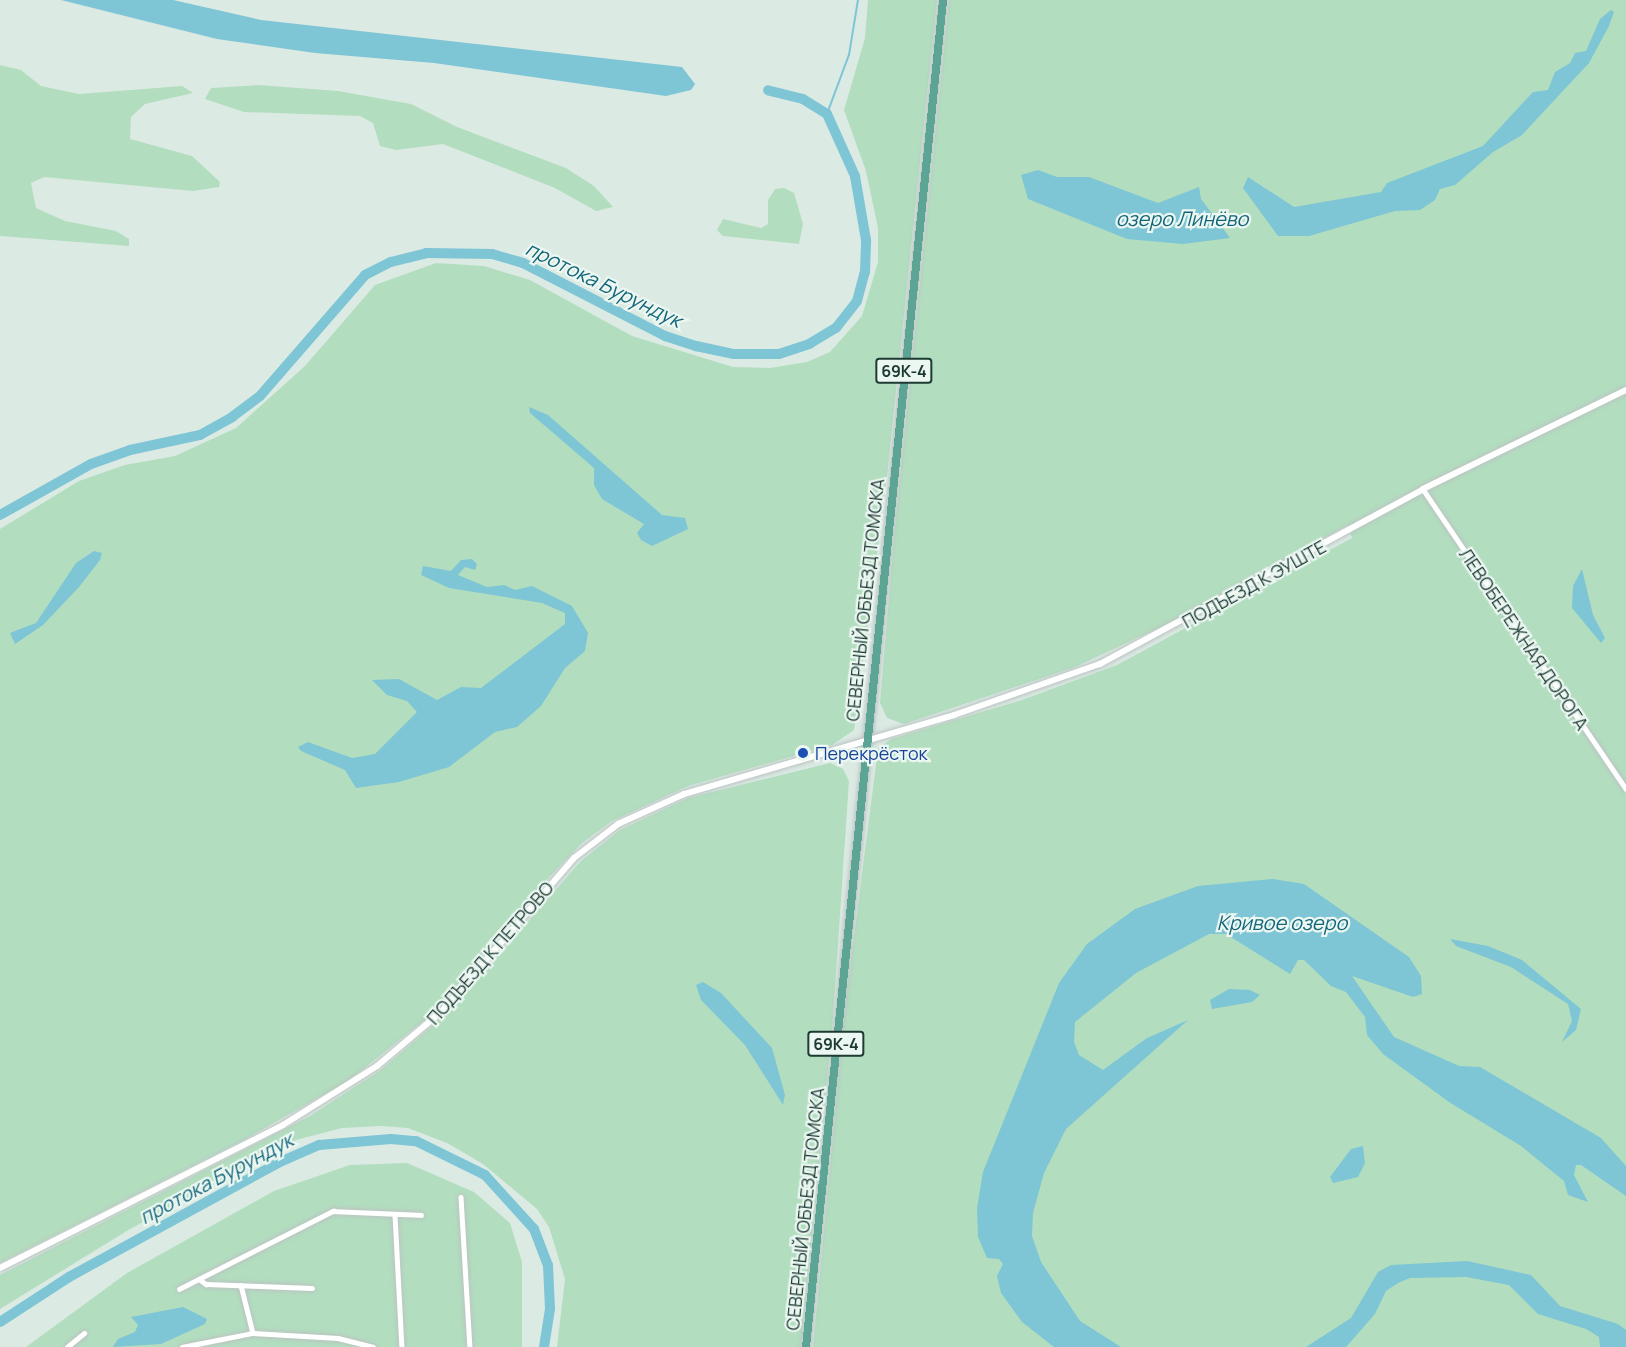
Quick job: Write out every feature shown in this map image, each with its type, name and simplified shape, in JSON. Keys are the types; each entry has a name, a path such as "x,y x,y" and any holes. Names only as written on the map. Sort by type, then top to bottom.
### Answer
{"main road":[{"name":"СЕВЕРНЫЙ ОБЪЕЗД ТОМСКА","path":"806,1347 943,0"}],"street":[{"name":"ПОДЪЕЗД К ЭУШТЕ","path":"866,741 1101,664 1423,489 1626,390"},
{"name":"ЛЕВОБЕРЕЖНАЯ ДОРОГА","path":"1423,489 1626,789"},
{"name":"ПОДЪЕЗД К ПЕТРОВО","path":"0,1268 283,1125 377,1066 442,1011 566,866 618,824 684,794 866,741"},
{"path":"461,1197 470,1347"},
{"path":"179,1289 333,1211 421,1215"},
{"path":"394,1215 402,1347"},
{"path":"199,1279 206,1284 312,1288"},
{"path":"241,1285 253,1333"},
{"path":"67,1347 84,1333"},
{"path":"182,1347 253,1333 338,1338 373,1347"}],"green space":[{"path":"868,0 937,0 887,477 854,730 832,745 688,786 612,821 582,843 531,896 437,1010 348,1081 240,1142 0,1263 0,529 79,481 125,465 175,456 236,428 305,366 375,285 436,263 484,266 530,280 632,336 733,367 770,368 807,362 830,352 862,316 878,262 878,228 866,171 844,110 865,38"},
{"path":"949,0 1626,0 1626,1347 813,1347 846,999 878,749 891,739 1022,700 1117,665 1352,538 1348,525 1184,616 1075,667 904,724 887,718 880,703 894,537"},
{"path":"0,65 21,70 41,86 79,94 182,86 193,93 145,104 131,117 130,139 192,156 220,182 219,187 193,191 44,177 31,183 36,208 65,221 116,231 129,239 129,246 0,236"},
{"path":"258,85 338,91 411,104 457,127 566,168 594,186 613,207 596,211 555,188 443,144 396,150 380,146 373,123 360,116 244,112 205,99 211,88"},
{"path":"784,188 794,193 803,224 799,244 723,236 717,230 723,219 761,228 768,224 768,200 775,189"},
{"path":"830,763 843,769 849,781 833,1018 801,1347 557,1347 565,1279 549,1227 537,1209 483,1164 447,1143 408,1128 381,1126 342,1128 296,1140 130,1229 0,1309 0,1275 310,1116 381,1070 452,1009 581,861 620,830 688,798"},
{"path":"407,1163 474,1192 510,1223 522,1262 522,1347 26,1347 127,1273 274,1191 350,1165"}],"water":[{"path":"61,0 173,0 261,20 682,67 695,84 691,90 666,96 434,63 315,53 217,39"},
{"name":"озеро Линёво","path":"1611,10 1614,12 1609,26 1589,63 1522,135 1493,152 1455,185 1440,189 1435,200 1420,210 1395,211 1309,236 1278,236 1243,188 1248,177 1294,207 1381,192 1387,183 1483,146 1533,92 1548,90 1555,72 1570,63 1575,53 1586,51 1600,19"},
{"name":"озеро Линёво","path":"1038,170 1057,177 1089,177 1158,203 1199,187 1201,199 1230,238 1183,244 1127,239 1028,199 1021,175"},
{"path":"529,407 548,415 662,515 685,518 688,529 652,546 641,540 637,533 644,524 602,499 594,485 594,468 530,413"},
{"path":"94,551 102,553 100,560 79,587 43,625 15,644 10,633 36,623 76,563"},
{"path":"472,559 477,564 475,570 465,567 458,575 487,587 504,585 515,590 532,586 572,606 588,633 585,651 565,668 541,706 517,727 495,732 449,767 399,782 356,788 345,770 301,751 298,747 308,742 352,758 375,754 417,712 407,701 387,695 372,680 399,679 437,700 461,687 481,688 565,624 565,613 542,603 449,588 421,575 423,566 451,571 461,560"},
{"path":"1582,569 1593,615 1605,638 1601,643 1572,608 1573,586"},
{"name":"Кривое озеро","path":"1273,879 1304,884 1409,957 1421,976 1422,994 1413,997 1352,976 1394,1037 1459,1066 1480,1067 1601,1138 1626,1166 1626,1196 1581,1165 1576,1165 1574,1175 1588,1202 1568,1195 1564,1181 1521,1146 1449,1102 1383,1054 1367,1035 1365,1017 1346,992 1331,986 1304,960 1298,960 1290,974 1226,934 1209,934 1136,973 1075,1022 1074,1042 1079,1055 1103,1070 1147,1038 1188,1020 1066,1129 1044,1173 1033,1213 1032,1236 1041,1262 1080,1321 1121,1347 1054,1347 1022,1322 1001,1293 997,1276 1003,1264 999,1259 987,1258 978,1237 977,1208 983,1172 1059,983 1087,944 1135,909 1198,886"},
{"path":"1450,939 1488,946 1522,960 1581,1009 1576,1030 1562,1042 1572,1021 1568,1004 1511,967 1456,946"},
{"path":"703,982 721,993 772,1048 785,1095 783,1105 745,1045 701,1000 696,985"},
{"path":"1229,989 1250,990 1260,995 1252,1002 1212,1009 1210,1000"},
{"path":"1363,1146 1365,1163 1358,1177 1333,1183 1330,1177 1351,1149"},
{"path":"1467,1261 1531,1275 1560,1306 1618,1324 1626,1330 1626,1347 1600,1347 1599,1337 1586,1329 1538,1314 1509,1285 1466,1277 1410,1278 1398,1283 1386,1291 1375,1314 1346,1347 1306,1347 1351,1318 1378,1272 1391,1265"},
{"path":"183,1307 207,1319 205,1324 161,1344 113,1347 118,1339 135,1332 138,1325 131,1317"}],"waterway":[{"path":"827,114 849,55 858,0"},
{"name":"протока Бурундук","path":"0,515 91,464 130,450 200,435 232,417 260,396 365,275 391,262 426,253 492,254 523,263 665,336 696,346 734,354 779,354 809,344 836,328 857,301 865,272 866,240 855,176 827,114 803,99 768,90"},
{"name":"протока Бурундук","path":"0,1322 69,1277 280,1162 319,1145 391,1139 416,1141 485,1175 534,1229 548,1265 550,1309 544,1347"}],"place":[{"name":"Перекрёсток","path":"803,753"}]}
